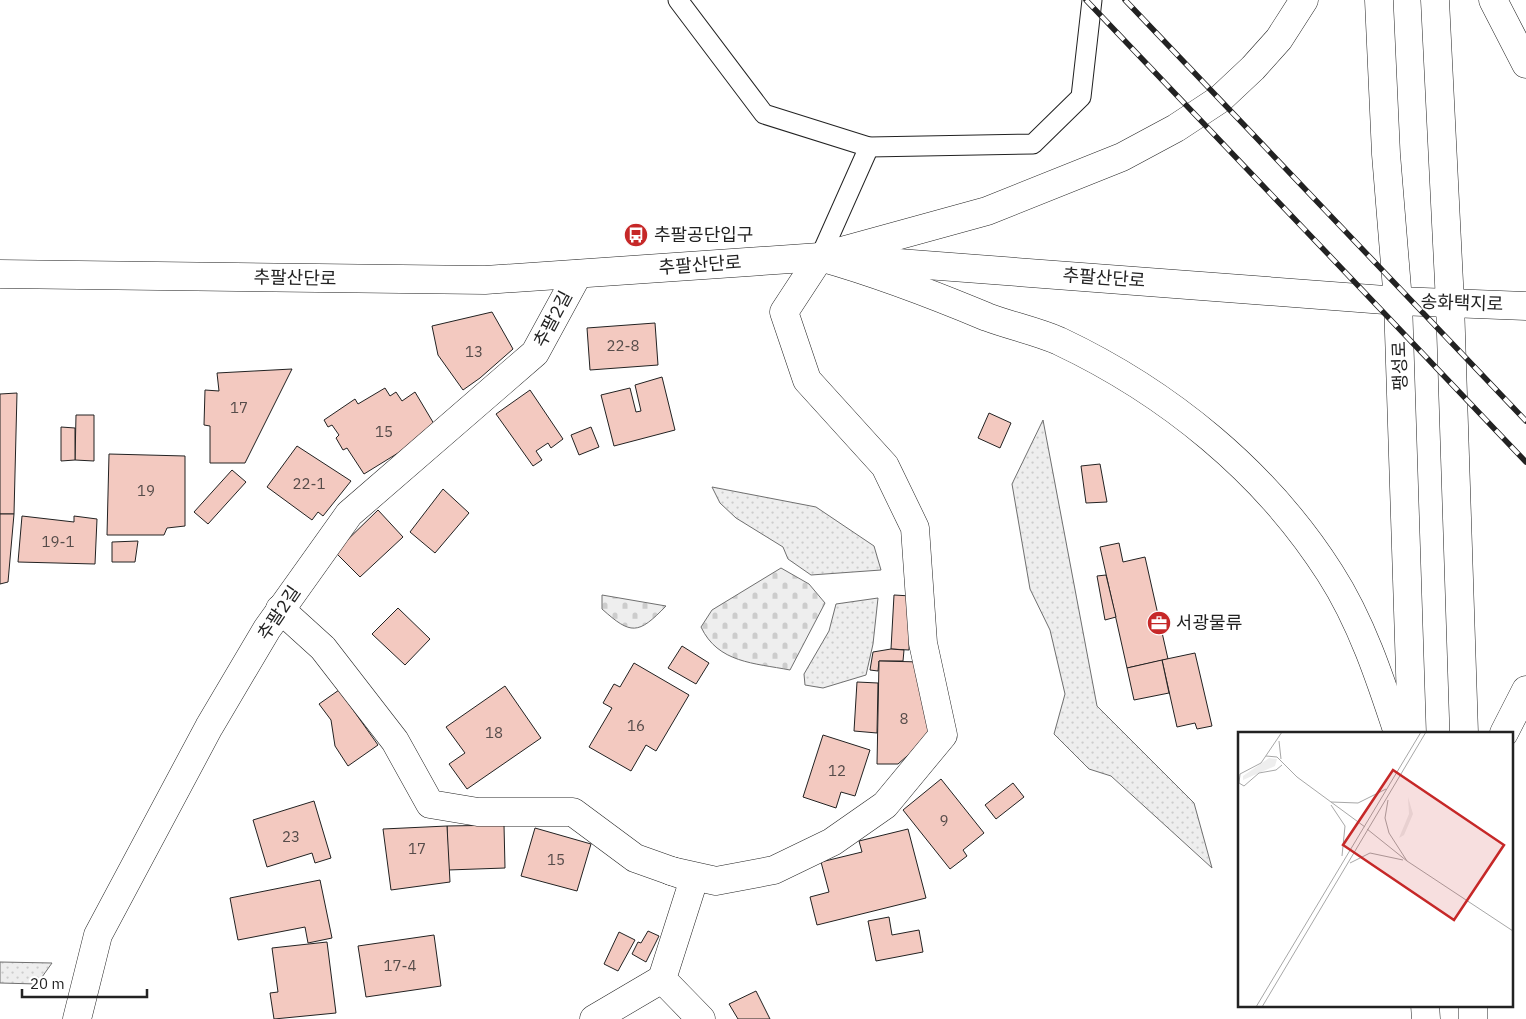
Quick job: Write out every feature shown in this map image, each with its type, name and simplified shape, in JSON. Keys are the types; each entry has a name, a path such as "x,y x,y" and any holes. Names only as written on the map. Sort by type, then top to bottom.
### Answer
{"street":[{"path":"671,871 716,881 774,870 832,842 885,805 943,736 923,643 915,528 885,466 807,380 784,312 820,257 987,211 1122,157 1176,128 1220,99 1253,68 1279,39 1304,0"},
{"name":"팽성로","path":"1379,0 1386,154 1398,301 1412,732"},
{"path":"1435,0 1450,303 1464,732"},
{"path":"1493,0 1526,64"},
{"path":"820,257 874,272 990,318 1057,340 1115,371 1164,401 1214,440 1257,482 1285,514 1330,573 1362,634 1398,732"},
{"name":"추팔산단로","path":"0,274 485,280 820,257 1398,301"},
{"name":"추팔2길","path":"77,1019 98,935 209,727 267,629 349,514 535,354 578,274"},
{"name":"송화택지로","path":"1398,301 1526,306"},
{"path":"280,610 323,648 341,671 395,741 430,804 478,812 573,812 635,858 694,879 662,980 594,1019"},
{"path":"1505,732 1526,690"},
{"path":"662,980 701,1019"},
{"path":"1425,1006 1426,1019"},
{"path":"1473,1006 1474,1019"}],"lane":[{"path":"678,0 764,114 869,147 1032,144 1081,97 1092,0"},
{"path":"820,257 869,147"}],"green space":[{"path":"1043,420 1097,706 1194,803 1212,868 1111,776 1089,769 1054,734 1065,694 1050,630 1030,589 1012,484"},
{"path":"712,487 816,507 874,546 881,570 811,575 788,559 783,547 736,518 720,503"},
{"path":"781,568 809,584 825,603 790,670 751,663 727,655 717,648 708,639 701,627 712,610"},
{"path":"602,595 666,606 641,627 628,627 620,624 602,609"},
{"path":"878,598 873,644 866,675 823,688 805,685 804,674 829,631 836,604"},
{"path":"0,962 52,963 37,984 0,983"}],"building":[{"path":"492,312 513,349 480,378 463,390 438,355 432,326"},
{"path":"655,323 658,365 590,370 587,328"},
{"path":"292,369 245,463 210,463 210,426 204,425 205,390 219,391 217,373"},
{"path":"662,377 675,430 614,446 601,395 630,388 636,412 641,411 635,385"},
{"path":"385,388 390,396 396,392 402,401 415,392 437,429 364,474 347,448 343,450 336,438 339,435 332,425 328,427 324,420 355,399 358,404"},
{"path":"530,390 563,439 551,448 548,443 536,451 542,460 533,466 496,414"},
{"path":"17,393 14,514 0,514 0,394"},
{"path":"989,413 1011,423 1000,448 978,438"},
{"path":"76,415 94,415 94,461 75,460"},
{"path":"61,427 75,428 75,460 61,461"},
{"path":"591,427 599,447 579,455 571,435"},
{"path":"297,446 351,481 323,516 318,512 312,520 267,487"},
{"path":"109,454 185,456 185,526 167,528 164,535 107,535"},
{"path":"1100,464 1107,502 1086,503 1081,466"},
{"path":"232,470 246,482 208,524 194,512"},
{"path":"443,489 469,513 435,553 410,532"},
{"path":"378,510 403,537 360,577 335,552"},
{"path":"0,514 14,514 8,582 0,584"},
{"path":"22,516 74,522 74,516 97,519 95,564 18,562"},
{"path":"138,541 135,562 112,562 112,542"},
{"path":"1119,543 1123,562 1145,557 1168,659 1127,668 1100,547"},
{"path":"1106,575 1116,617 1105,620 1097,576"},
{"path":"894,595 911,596 909,650 891,649"},
{"path":"398,608 430,639 405,665 372,634"},
{"path":"682,646 709,663 696,684 668,668"},
{"path":"891,649 904,650 903,661 879,661 878,671 870,670 873,652"},
{"path":"1195,653 1212,726 1197,729 1195,723 1177,727 1162,660"},
{"path":"1162,660 1169,693 1134,700 1127,668"},
{"path":"879,661 922,662 931,735 898,764 877,764"},
{"path":"634,663 689,695 656,751 646,745 631,771 589,747 612,708 603,703 614,684 620,687"},
{"path":"857,682 878,683 877,733 854,731"},
{"path":"505,686 541,738 467,789 449,764 465,753 446,727"},
{"path":"339,690 378,745 348,766 335,746 331,720 319,704"},
{"path":"823,735 870,750 855,796 841,792 836,808 803,797"},
{"path":"941,779 984,833 963,850 967,856 950,869 903,810"},
{"path":"1013,783 1024,797 996,819 985,805"},
{"path":"314,801 331,858 315,863 312,853 267,867 253,820"},
{"path":"504,825 505,868 448,870 447,826"},
{"path":"447,826 450,882 391,890 383,829"},
{"path":"535,828 591,844 577,891 521,876"},
{"path":"908,829 926,898 817,925 810,897 829,892 821,862 862,852 859,841"},
{"path":"320,880 332,938 308,943 305,927 238,940 230,898"},
{"path":"889,917 892,935 919,930 923,952 876,961 868,921"},
{"path":"648,931 659,936 646,962 632,954 638,942 641,943"},
{"path":"619,932 635,940 618,971 604,964"},
{"path":"434,935 441,986 366,997 358,946"},
{"path":"327,942 336,1013 274,1019 270,993 278,992 272,948"},
{"path":"756,991 770,1019 738,1019 729,1004"}],"railway":[{"path":"1086,0 1526,462"},
{"path":"1125,0 1526,421"}],"place":[{"name":"추팔공단입구","path":"636,235"},
{"name":"서광물류","path":"1159,623"}]}
